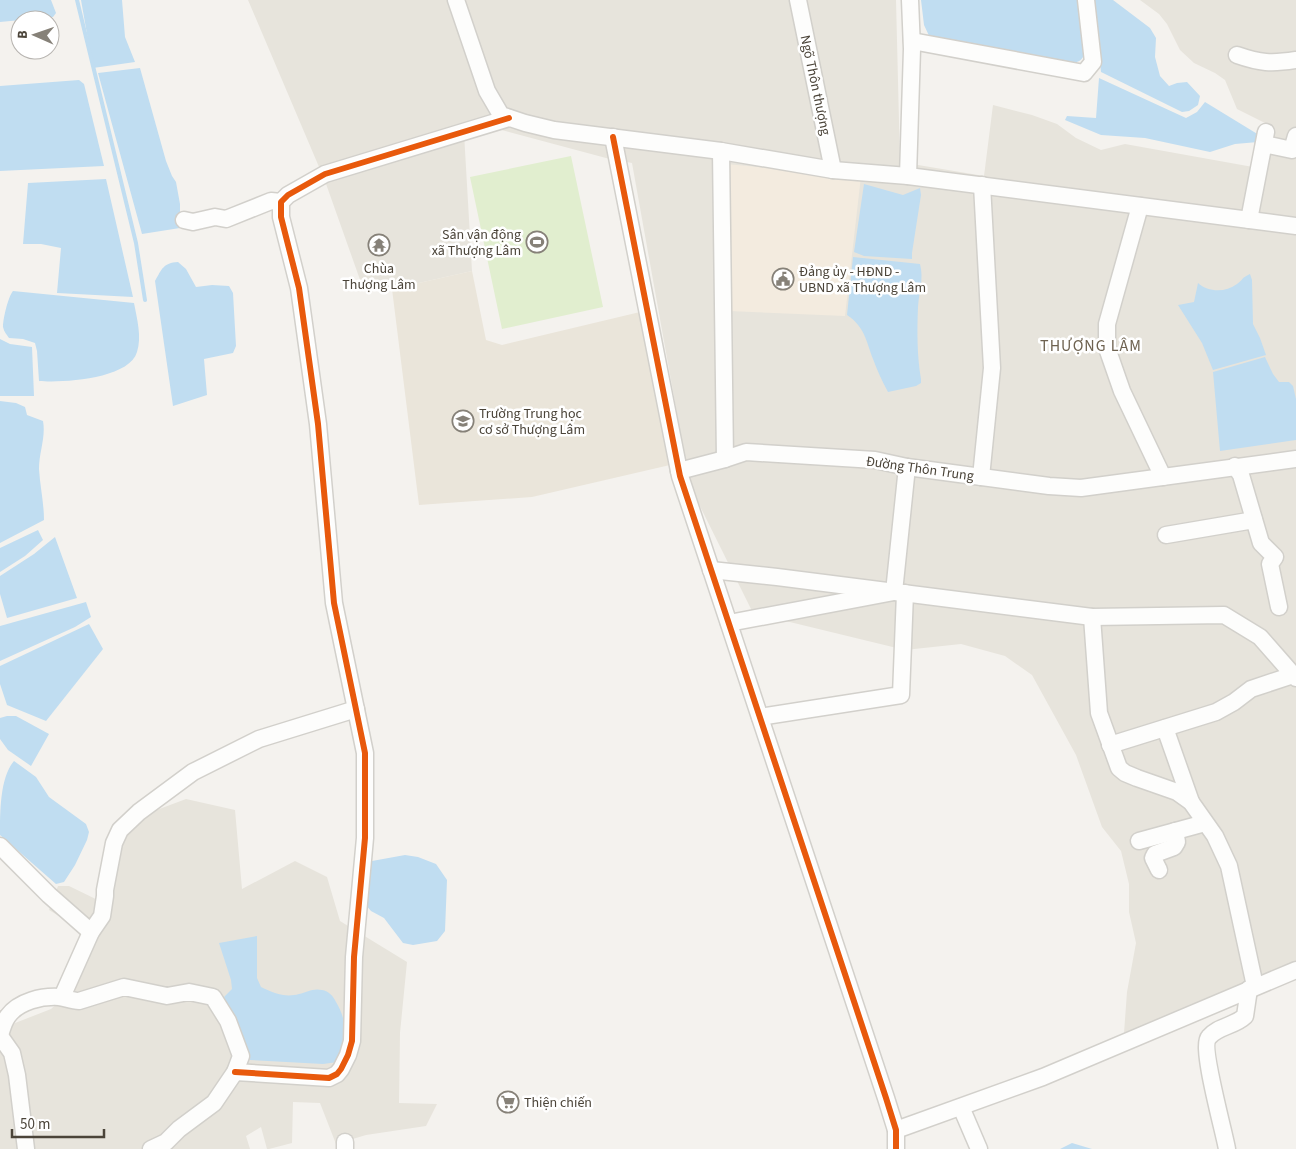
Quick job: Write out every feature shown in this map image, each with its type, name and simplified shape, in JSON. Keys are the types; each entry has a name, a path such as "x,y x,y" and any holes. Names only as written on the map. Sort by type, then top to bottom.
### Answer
{"street":[{"path":"456,0 487,91 501,115 509,118 554,130 721,151 833,170 908,176 1296,226"},
{"name":"Ngõ Thôn thượng","path":"798,0 833,170"},
{"path":"908,176 912,41 910,0"},
{"path":"912,41 1084,73 1093,62 1086,0"},
{"path":"1237,55 1259,62 1278,63 1296,60"},
{"path":"235,1072 329,1078 337,1074 348,1055 352,1041 354,957 365,838 365,753 334,603 318,424 299,288 281,217 282,202 288,195 325,174 509,118"},
{"path":"1249,220 1265,138 1292,150 1296,136"},
{"path":"613,137 679,471 896,1130 896,1149"},
{"path":"721,151 725,459"},
{"path":"980,477 992,368 982,185"},
{"path":"184,220 193,222 215,217 226,219 271,201 282,202"},
{"path":"1140,206 1107,324 1107,348 1122,391 1163,477"},
{"name":"Đường Thôn Trung","path":"679,471 746,452 875,460 906,467 1048,486 1081,488 1296,459"},
{"path":"1235,466 1241,476 1261,543 1275,557 1270,564 1279,607"},
{"path":"760,717 901,695 899,593 906,467"},
{"path":"1166,535 1254,520"},
{"path":"711,570 1092,617 1224,615 1260,637 1295,676 1251,689 1234,702 1216,712 1110,745"},
{"path":"728,623 899,593"},
{"path":"1092,617 1099,713 1119,768 1125,773 1176,792 1190,802"},
{"path":"62,997 91,932 102,916 114,843 120,830 139,812 193,772 259,739 356,709"},
{"path":"1165,728 1190,802 1215,836 1229,866 1252,988 1245,1016 1235,1024 1208,1037 1206,1043 1207,1060 1228,1149"},
{"path":"1139,841 1205,823"},
{"path":"1159,870 1153,858 1155,854 1174,847 1177,842 1175,831"},
{"path":"0,846 49,895 91,932"},
{"path":"896,1130 1043,1077 1296,970"},
{"path":"26,1149 17,1075 12,1053 0,1035 8,1016 19,1006 41,997 62,997 71,1001 79,1001 124,987 167,996 188,992 213,997 228,1021 241,1056 235,1072 214,1103 179,1129 166,1142 151,1149"},
{"path":"961,1107 979,1149"}],"shaded area":[{"path":"248,0 896,0 900,162 984,176 993,105 1032,115 1057,124 1076,138 1101,150 1125,144 1253,167 1267,124 1237,109 1225,80 1194,63 1180,50 1167,24 1159,14 1140,0 1296,0 1296,963 1124,1033 1127,992 1136,943 1129,912 1129,884 1121,851 1102,827 1076,755 1032,675 1005,656 961,644 905,650 753,613 690,486 632,163 606,158 487,126 464,133 472,271 392,289 364,291 325,181"},
{"path":"726,164 861,176 845,316 729,311"},
{"path":"472,271 486,340 502,345 640,312 670,465 532,497 419,505 392,289"},
{"path":"186,799 235,810 242,889 295,861 327,877 340,921 407,962 400,1033 399,1103 437,1104 426,1126 366,1135 336,1144 320,1103 293,1102 292,1143 269,1149 267,1149 261,1127 246,1136 250,1149 0,1149 0,1044 10,1025 51,1009 72,990 93,937 49,910 58,886 69,886 110,906 124,837 154,811"}],"green space":[{"name":"Sân vận động xã Thượng Lâm","path":"571,156 603,307 502,329 470,177"}],"water":[{"path":"0,0 51,0 55,10 10,10 10,21 0,22"},
{"path":"81,0 122,0 125,37 135,62 93,68"},
{"path":"921,0 1081,0 1085,52 1080,60 1073,63 931,40 924,25"},
{"path":"1093,0 1113,0 1150,28 1156,38 1155,57 1160,76 1169,86 1187,82 1200,96 1198,105 1189,111 1182,112 1101,72"},
{"path":"140,68 166,161 176,182 180,204 180,228 142,234 98,73"},
{"path":"1099,78 1186,118 1197,112 1205,102 1259,135 1258,142 1235,144 1210,152 1145,138 1101,135 1065,120 1067,116 1096,118"},
{"path":"79,80 84,84 104,166 0,171 0,86"},
{"path":"106,179 133,297 57,293 61,248 41,244 23,244 28,183"},
{"path":"864,184 903,195 920,188 921,195 912,259 864,256 854,252"},
{"path":"853,257 920,264 921,280 917,334 921,383 916,386 888,392 861,329 847,315"},
{"path":"178,262 186,269 196,287 212,285 229,286 233,293 236,346 233,353 204,359 207,395 173,406 155,281 166,265"},
{"path":"1250,274 1252,280 1253,324 1266,355 1213,370 1202,343 1178,305 1194,302 1198,283 1212,290 1222,290 1239,283"},
{"path":"13,291 134,303 139,334 137,352 131,361 109,374 78,380 39,381 35,343 23,339 9,338 3,329 6,308"},
{"path":"0,339 10,344 32,347 34,396 0,396"},
{"path":"1265,357 1279,382 1289,382 1293,386 1296,399 1296,440 1220,451 1213,372"},
{"path":"0,401 16,403 25,407 27,415 43,421 44,433 39,469 44,520 0,543"},
{"path":"38,530 43,540 25,556 0,572 0,548"},
{"path":"55,537 77,598 7,618 0,594 0,576 34,554"},
{"path":"86,602 91,617 75,627 0,661 0,626"},
{"path":"89,624 103,649 46,721 7,705 0,684 0,666"},
{"path":"16,716 49,734 31,766 8,750 0,739 0,718"},
{"path":"14,761 36,777 49,797 86,824 89,832 87,840 64,882 56,884 0,835 3,785 9,768"},
{"path":"405,855 418,857 436,864 447,880 445,931 437,941 413,945 403,943 384,918 371,911 365,904 368,867 372,861"},
{"path":"257,936 257,978 261,987 284,995 299,994 313,990 327,991 334,998 343,1017 345,1031 338,1062 323,1064 250,1060 224,997 232,989 219,943"},
{"path":"1072,1143 1092,1149 1060,1149"}],"waterway":[{"path":"77,0 136,243 145,300"}],"cycle path":[{"path":"235,1072 329,1078 337,1074 341,1069 352,1041 354,957 365,838 365,753 334,603 318,424 299,288 281,217 281,202 288,195 325,174 509,118"},
{"path":"613,137 680,476 886,1098 896,1130 896,1149"}],"place":[{"name":"Sân vận động xã Thượng Lâm","path":"537,242"},
{"name":"Chùa Thượng Lâm","path":"379,245"},
{"name":"Đảng ủy - HĐND - UBND xã Thượng Lâm","path":"783,279"},
{"name":"Trường Trung học cơ sở Thượng Lâm","path":"463,421"},
{"name":"Thiện chiến","path":"508,1102"}],"district":[{"name":"THƯỢNG LÂM","path":"1091,345"}]}
